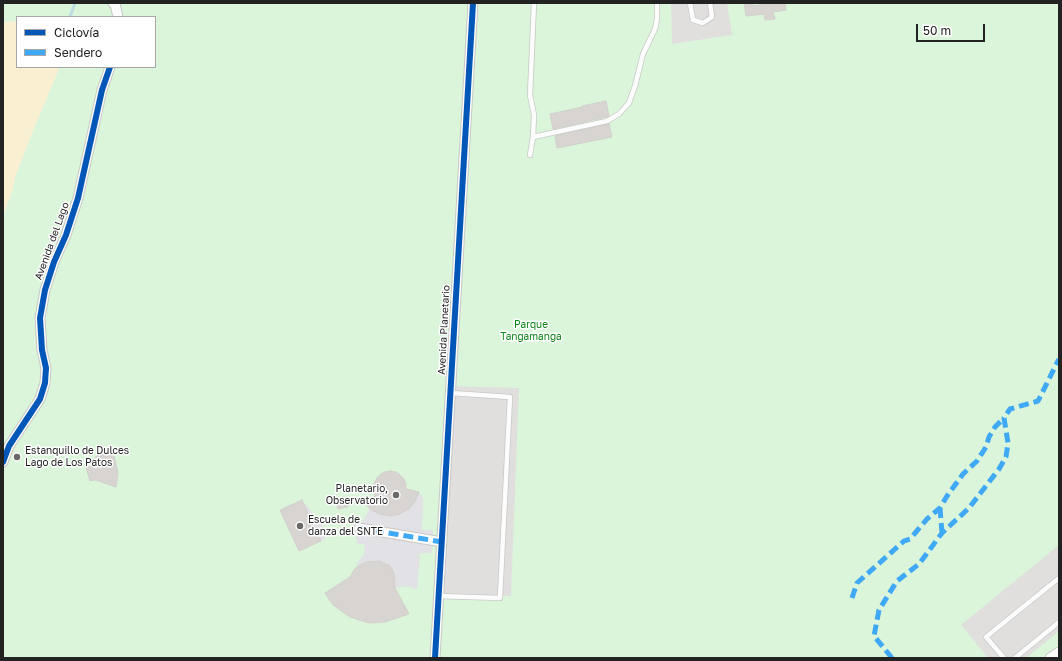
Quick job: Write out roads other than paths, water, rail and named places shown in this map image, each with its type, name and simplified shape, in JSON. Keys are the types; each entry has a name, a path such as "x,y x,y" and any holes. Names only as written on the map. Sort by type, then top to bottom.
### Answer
{"street":[{"path":"113,3 115,4 118,16"},
{"name":"Avenida Planetario","path":"435,658 473,3"},
{"name":"Avenida del Lago","path":"3,462 9,446 40,399 46,383 46,368 42,350 40,318 45,290 78,198 102,90 110,68"},
{"path":"359,528 442,542"},
{"path":"1050,658 1059,652"}],"lane":[{"path":"530,155 534,115 530,95 534,3"},
{"path":"533,137 607,121 619,114 630,103 643,54 655,30 657,3"},
{"path":"690,3 693,20 703,23 712,17 710,3"},
{"path":"439,596 500,598 510,397 450,393"},
{"path":"1004,658 986,637 1059,578"},
{"path":"1015,658 1059,622"}],"waterway":[{"path":"70,16 75,3"}],"place":[{"name":"Estanquillo de Dulces Lago de Los Patos","path":"17,457"},
{"name":"Planetario, Observatorio","path":"396,495"},
{"name":"Escuela de danza del SNTE","path":"300,526"}],"park label":[{"name":"Parque Tangamanga","path":"531,330"}]}
